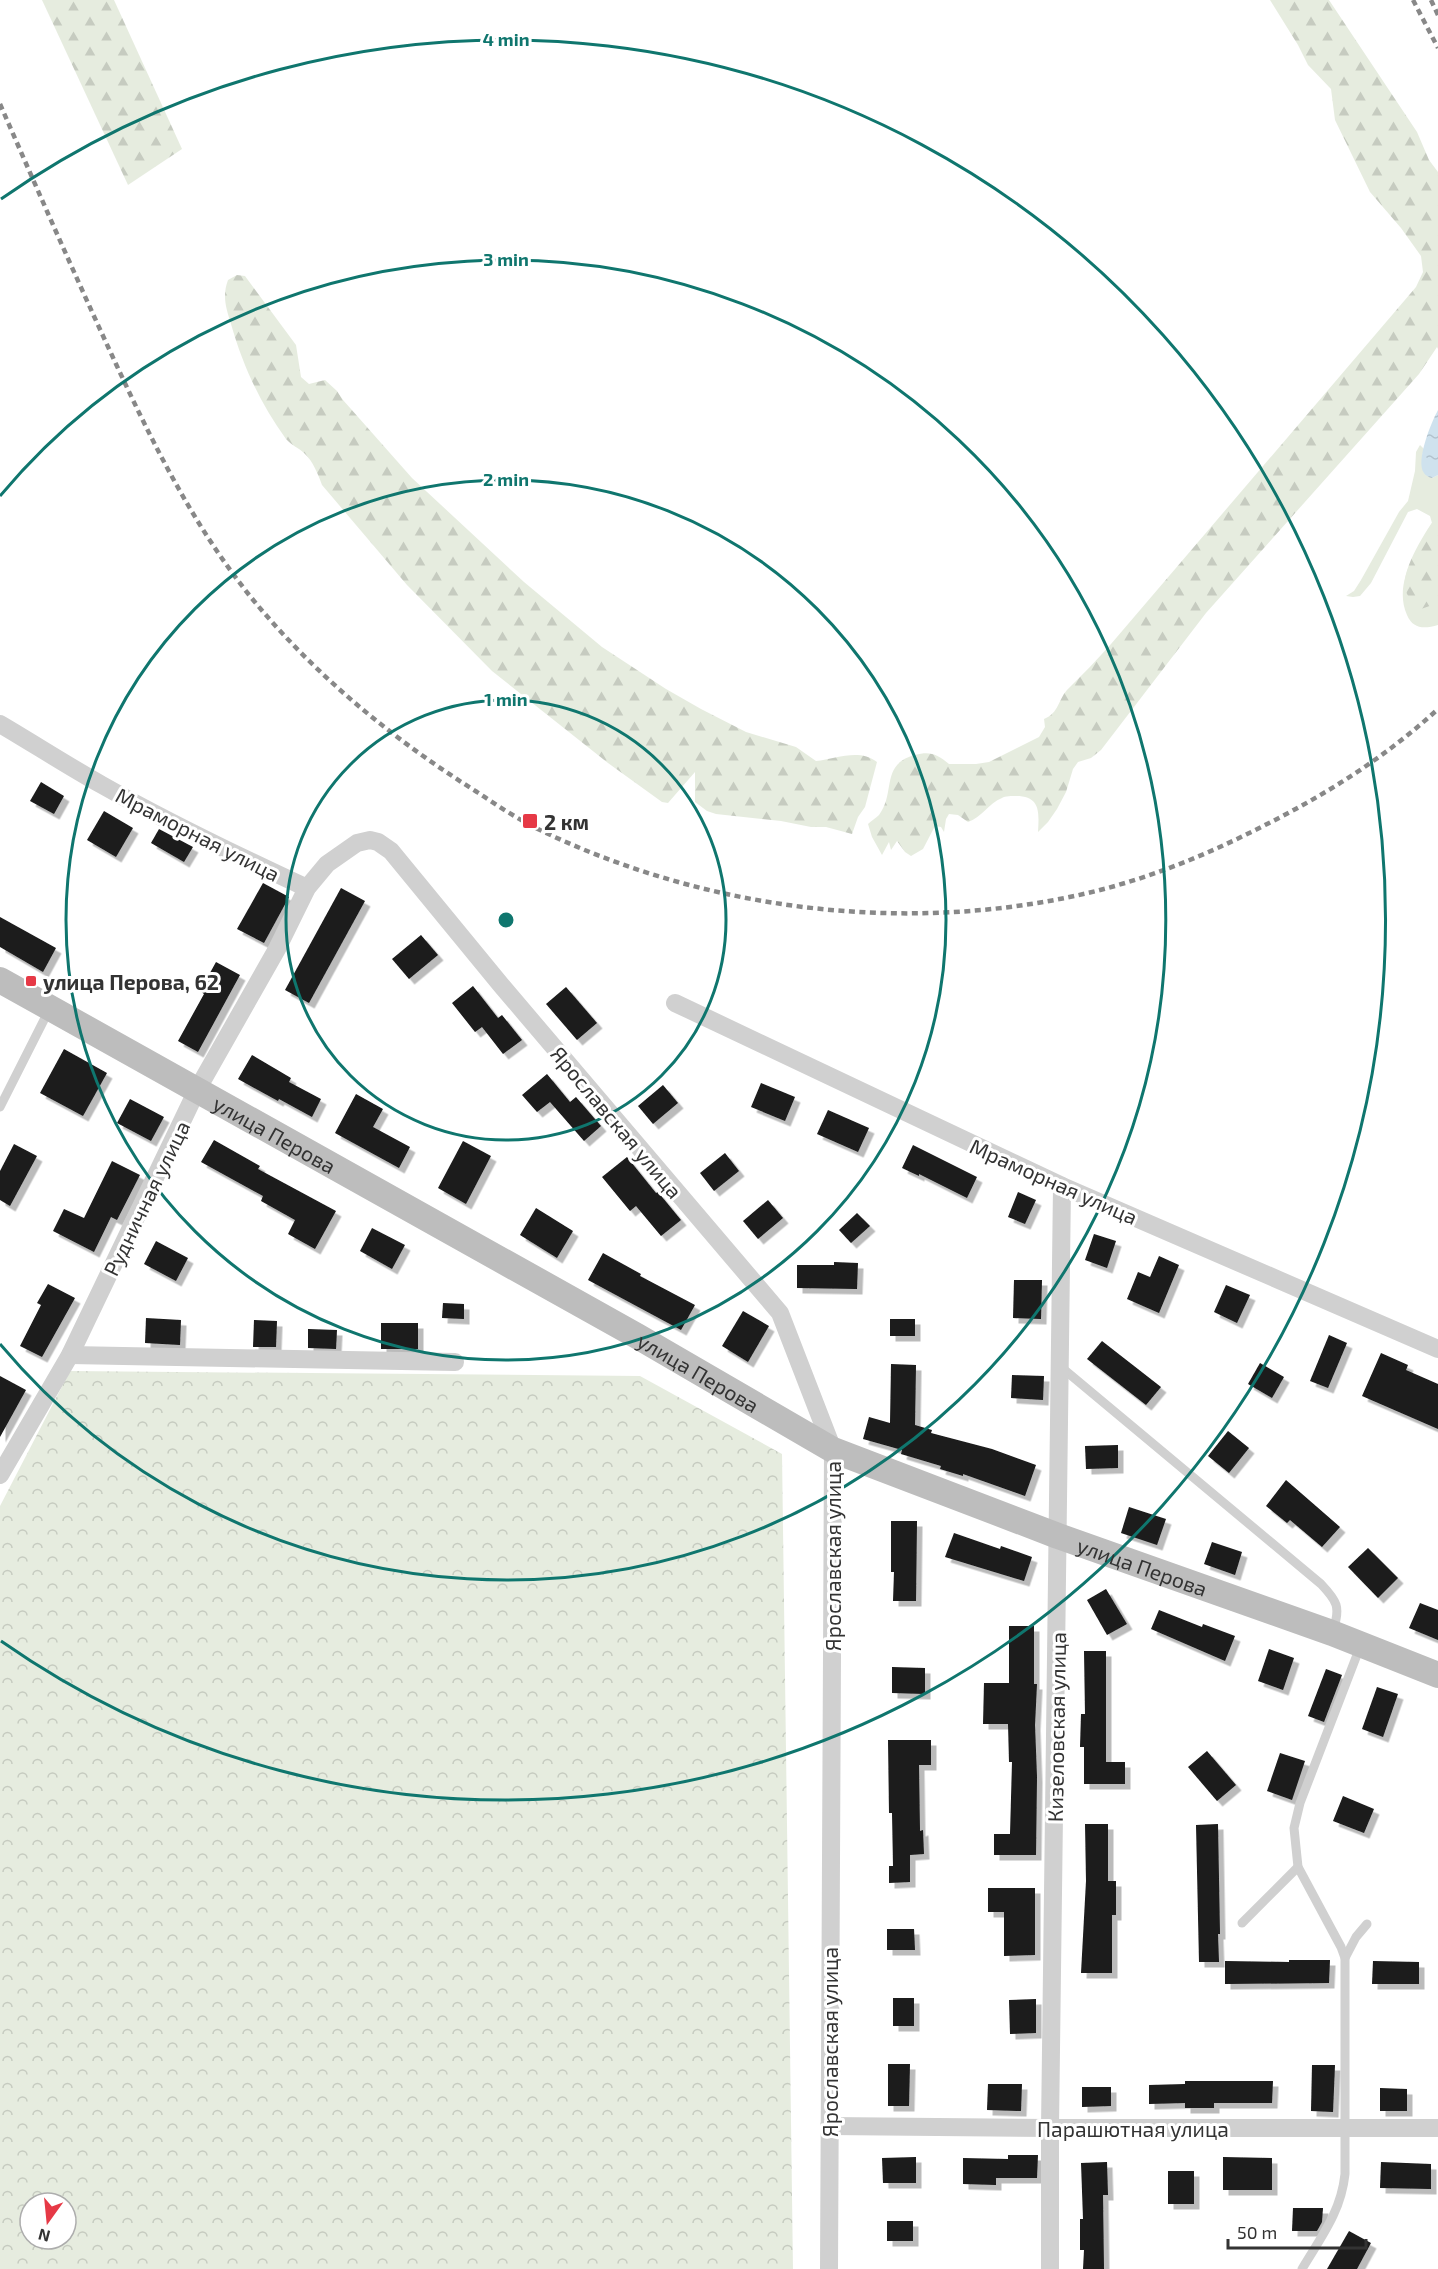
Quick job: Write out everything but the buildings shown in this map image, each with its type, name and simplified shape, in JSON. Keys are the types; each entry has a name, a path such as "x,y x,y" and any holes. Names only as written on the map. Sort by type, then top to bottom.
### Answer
{"main road":[{"name":"улица Перова","path":"0,980 637,1336 833,1450 1058,1536 1332,1633 1438,1675"}],"street":[{"name":"Мраморная улица","path":"0,724 154,813 222,849 307,888"},
{"name":"Ярославская улица","path":"307,888 327,864 357,843 370,840 378,842 391,851 501,985 780,1313 833,1450 829,2269"},
{"name":"Рудничная улица","path":"0,1474 70,1355 198,1090 277,949 307,888"},
{"name":"Мраморная улица","path":"675,1003 1062,1186 1438,1349"},
{"name":"Кизеловская улица","path":"1050,2269 1062,1186"},
{"path":"70,1355 455,1362"},
{"name":"Парашютная улица","path":"829,2126 1345,2129 1438,2127"}],"lane":[{"path":"0,1107 50,1008"},
{"path":"1059,1365 1321,1584 1334,1598 1338,1610 1332,1633"},
{"path":"1302,2269 1335,2214 1342,2195 1345,2129 1345,1958 1298,1867 1294,1828 1300,1803 1361,1645"},
{"path":"1242,1923 1298,1867"},
{"path":"1345,1958 1356,1937 1367,1924"}],"green space":[{"path":"42,0 114,0 182,149 128,185"},
{"path":"1270,0 1329,0 1417,132 1429,160 1438,172 1438,349 1437,347 1419,374 1206,613 1101,750 1091,758 1078,762 1057,809 1038,832 1038,812 1034,802 1024,797 1007,796 997,800 968,822 958,815 949,814 944,832 941,827 935,826 923,849 911,856 897,841 891,850 889,842 882,855 868,824 879,815 884,806 890,780 897,765 904,759 925,753 937,756 949,764 989,762 1039,737 1045,727 1044,719 1053,713 1067,690 1111,644 1416,287 1423,272 1421,256 1401,228 1370,192 1335,120 1331,89 1308,65"},
{"path":"237,275 245,276 296,345 301,377 309,384 325,380 412,478 524,582 602,647 666,689 746,732 796,747 816,761 855,755 877,762 865,807 858,817 852,834 826,827 811,827 707,811 695,802 695,772 668,803 662,802 608,763 492,671 407,585 322,485 307,456 288,441 277,425 260,398 247,369 225,302 228,280"},
{"path":"1420,445 1424,449 1422,456 1432,478 1438,475 1438,625 1428,627 1420,627 1412,623 1403,603 1405,579 1409,567 1432,523 1430,516 1417,509 1408,512 1371,583 1360,596 1346,596 1354,591 1399,512 1408,501 1415,471 1416,452"},
{"path":"1438,514 1438,603 1421,609 1407,594 1405,579 1416,549"},
{"path":"70,1371 640,1376 782,1454 793,2269 0,2269 0,1506"}],"water":[{"path":"1438,410 1438,475 1432,478 1424,473 1422,460 1425,441"}],"railway":[{"path":"1413,0 1438,48"},
{"path":"1431,0 1438,15"},
{"path":"0,104 101,332 162,457 213,546 254,601 278,629 330,681 416,751 525,822 606,858 672,880 740,897 810,908 880,913 950,912 1019,906 1111,887 1157,873 1223,846 1288,813 1356,773 1398,743 1438,709"}],"place":[{"name":"2 км","path":"530,821"},
{"name":"улица Перова, 62","path":"31,981"}]}
